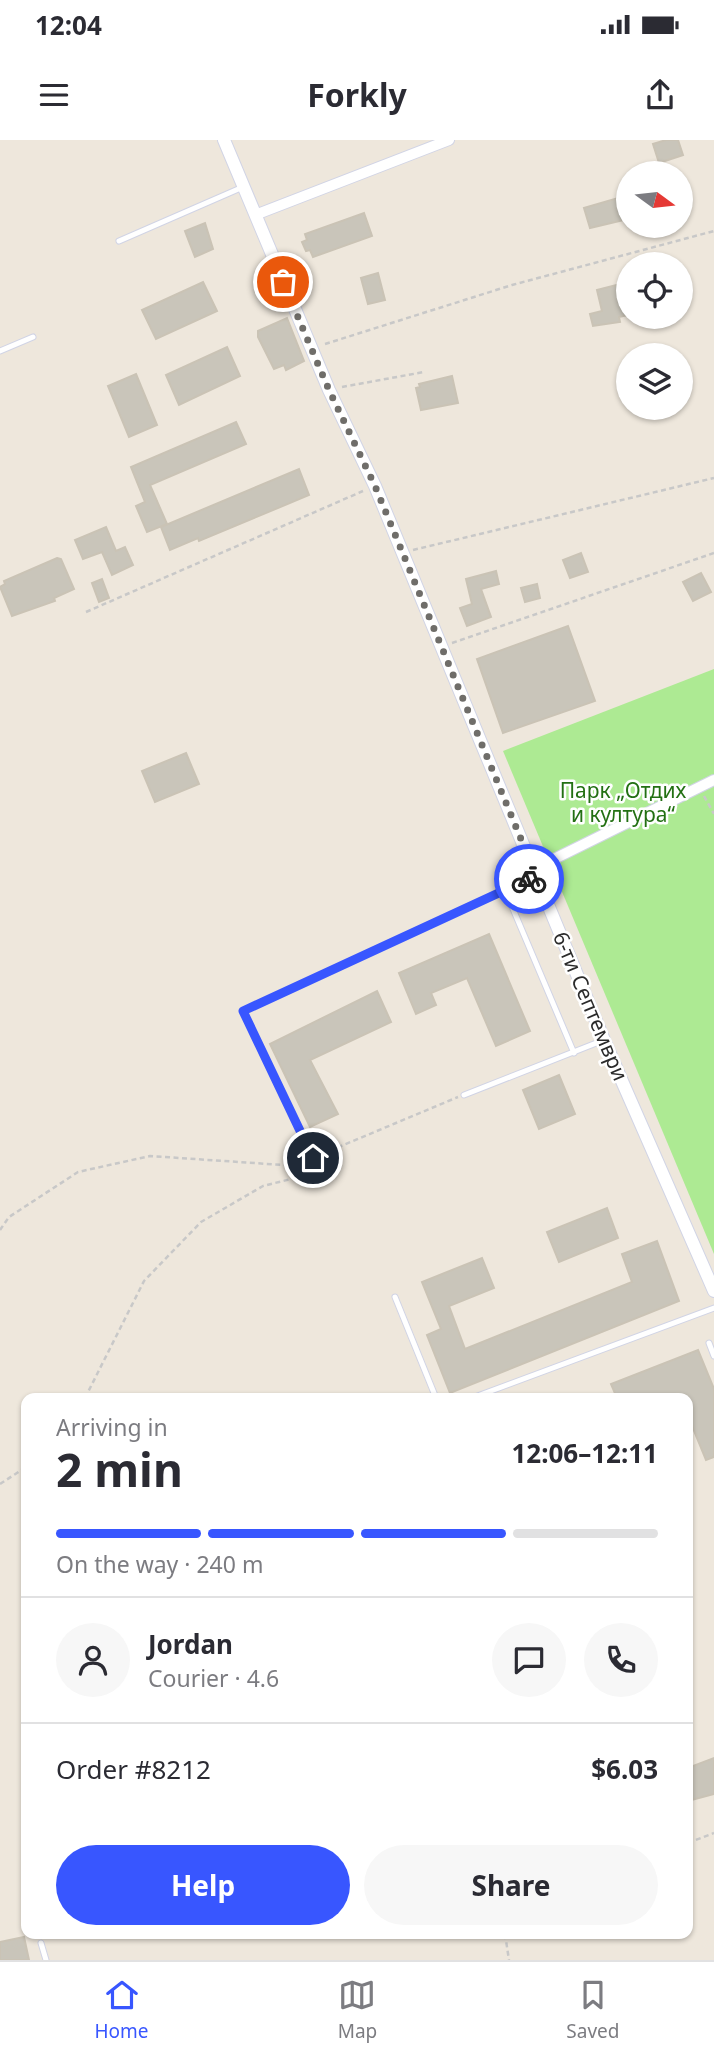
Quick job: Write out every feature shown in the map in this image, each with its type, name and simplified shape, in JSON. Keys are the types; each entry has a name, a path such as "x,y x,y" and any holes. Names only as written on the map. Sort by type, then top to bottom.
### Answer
{"street":[{"name":"6-ти Септември","path":"224,140 329,390 375,486 604,1040 714,1291"},
{"path":"255,215 449,140"},
{"path":"536,876 554,859 714,780"}],"lane":[{"path":"119,241 243,187"},
{"path":"0,351 33,337"},
{"path":"313,1158 243,1011 536,876"},
{"path":"505,890 574,1053"},
{"path":"464,1095 604,1040"},
{"path":"395,1297 434,1393"},
{"path":"485,1393 714,1308"},
{"path":"709,1343 714,1356"},
{"path":"41,1943 46,1960"}],"path":[{"path":"311,348 512,285 714,231"},
{"path":"329,390 424,372"},
{"path":"403,552 714,478"},
{"path":"86,612 375,486"},
{"path":"442,646 714,553"},
{"path":"700,787 714,814"},
{"path":"0,1230 21,1210 78,1172 150,1156 283,1165 313,1158 464,1095"},
{"path":"88,1393 144,1281 201,1222 263,1186 295,1178 313,1158"},
{"path":"0,1484 21,1470"},
{"path":"693,1841 714,1833"},
{"path":"506,1939 509,1960"}],"green space":[{"name":"Парк „Отдих и култура“","path":"714,669 714,1254 503,751"}],"building":[{"path":"678,140 683,155 658,161 653,144"},
{"path":"616,199 616,222 590,228 584,208"},
{"path":"364,213 372,236 313,257 310,250 306,251 302,242 307,240 305,234"},
{"path":"205,223 213,249 195,257 185,231"},
{"path":"378,273 385,300 368,304 361,278"},
{"path":"203,282 217,311 156,339 142,310"},
{"path":"616,285 616,323 593,326 590,314 602,311 597,290"},
{"path":"287,318 304,361 286,370 284,365 274,369 258,337 258,331"},
{"path":"227,347 240,376 179,405 166,375"},
{"path":"136,374 157,425 129,437 108,386"},
{"path":"452,376 458,403 421,410 416,388 420,387 419,384"},
{"path":"236,422 246,444 150,485 167,524 147,532 136,506 145,502 131,467"},
{"path":"299,469 309,495 199,541 198,538 170,550 161,527"},
{"path":"106,527 116,551 125,547 133,565 112,575 102,552 83,559 75,540"},
{"path":"581,553 588,572 570,578 563,560"},
{"path":"57,558 61,559 74,589 54,598 55,601 12,616 0,587 5,584 4,581"},
{"path":"496,571 499,584 481,589 491,617 467,626 460,608 472,604 466,579"},
{"path":"701,573 711,592 693,601 683,582"},
{"path":"102,579 109,598 99,602 92,583"},
{"path":"537,584 540,598 525,602 521,588"},
{"path":"568,626 595,701 503,733 477,659"},
{"path":"186,753 199,784 155,802 142,771"},
{"path":"489,934 530,1031 496,1046 467,978 431,993 436,1005 416,1014 399,973"},
{"path":"377,991 391,1022 310,1060 338,1114 310,1127 270,1044"},
{"path":"559,1075 575,1114 539,1129 523,1090"},
{"path":"607,1208 618,1238 559,1262 547,1232"},
{"path":"657,1241 679,1301 450,1393 427,1335 441,1329 422,1282 482,1258 494,1288 449,1306 465,1349 632,1282 622,1254"},
{"path":"698,1350 714,1389 714,1457 706,1460 693,1428 693,1393 615,1393 611,1384"},
{"path":"714,1758 714,1794 693,1800 693,1766"},
{"path":"24,1939 29,1960 0,1960 0,1942"}],"way so far":[{"path":"283,282 329,390 375,486 528,856 536,876 529,879"}],"route":[{"path":"313,1158 243,1011 529,879"}]}
